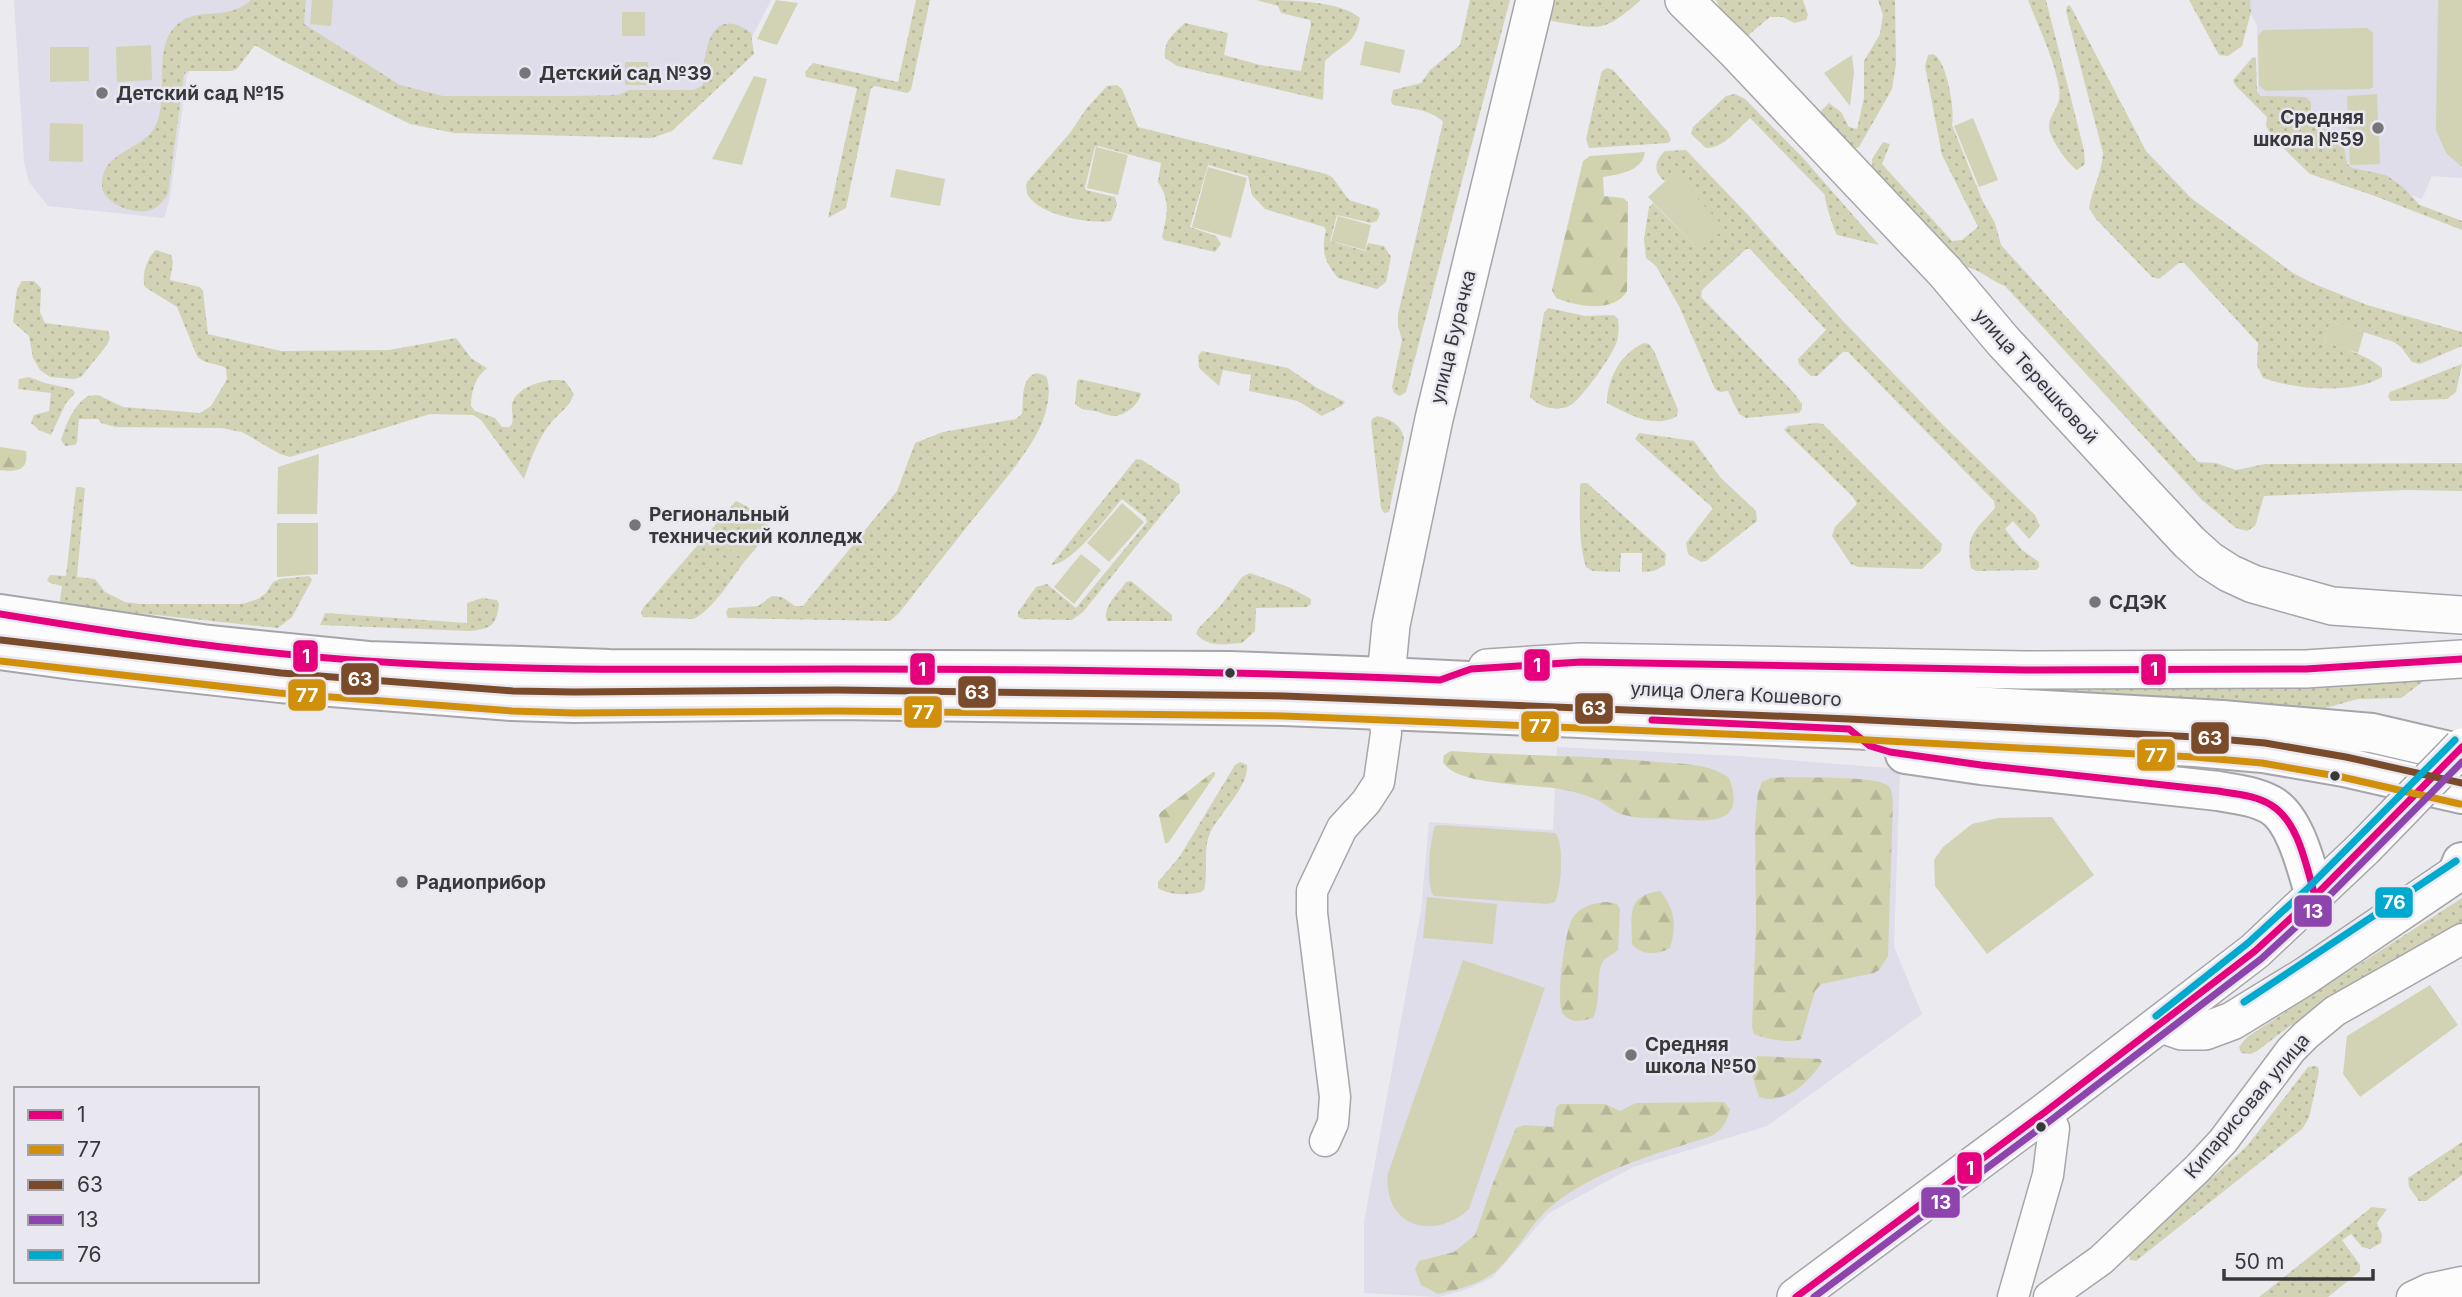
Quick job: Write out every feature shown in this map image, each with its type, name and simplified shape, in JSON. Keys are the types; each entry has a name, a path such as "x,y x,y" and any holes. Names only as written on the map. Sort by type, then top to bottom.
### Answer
{"highway":[{"name":"улица Олега Кошевого","path":"0,614 209,645 380,662 610,669 1230,671 1385,694 1849,729 2263,753 2344,767 2462,794"},
{"name":"улица Олега Кошевого","path":"0,650 279,683 512,701 574,703 1057,701 1385,694 1440,680 2222,720 2372,733 2462,754"},
{"path":"1849,729 1870,746 1890,752 2247,796 2273,806 2290,825 2315,896"}],"main road":[{"name":"улица Бурачка","path":"1385,694 1391,625 1431,432 1535,0"},
{"name":"улица Терешковой","path":"1684,0 1735,50 1945,272 2003,341 2189,542 2209,560 2253,584 2332,606 2462,615"},
{"path":"1440,680 1471,669 1581,662 2053,670 2306,669 2462,659"},
{"path":"1796,1297 2162,1024 2255,951 2364,848 2462,747"},
{"path":"2162,1024 2182,1031 2205,1031 2232,1021 2304,977 2461,868"},
{"path":"2255,951 2254,966 2264,982 2276,985 2304,977"}],"street":[{"path":"1325,1141 1333,1123 1335,1097 1312,913 1312,891 1342,828 1366,802 1379,782 1386,733 1385,694"},
{"name":"Кипарисовая улица","path":"2049,1297 2101,1259 2197,1169 2223,1141 2291,1050 2306,1035 2335,1012 2462,939"},
{"path":"2013,1297 2048,1175 2054,1128 2045,1112"},
{"path":"2412,1297 2429,1289 2462,1282"}],"shaded area":[{"name":"Детский сад №15","path":"14,0 277,0 210,27 187,76 170,197 164,218 48,206 29,182 24,162"},
{"name":"Детский сад №39","path":"306,0 771,0 747,47 663,126 464,126 300,54"},
{"name":"Средняя школа №59","path":"2227,0 2462,0 2462,178 2432,176 2422,199 2329,164 2258,92 2257,25 2250,13"},
{"name":"Средняя школа №50","path":"1557,747 1738,756 1900,769 1894,947 1922,1014 1767,1126 1633,1167 1549,1213 1492,1278 1465,1290 1439,1297 1364,1293 1364,1222 1421,911 1429,822 1553,830"}],"green space":[{"path":"251,0 306,0 304,24 400,85 443,96 619,95 629,90 694,90 703,85 707,47 711,36 717,28 726,24 737,25 751,33 754,54 672,131 652,138 454,133 410,124 255,45 237,69 187,71 184,75 168,194 162,203 153,209 139,211 115,203 104,192 103,174 115,158 142,141 156,125 160,113 164,49 174,28 192,16 231,11"},
{"path":"312,0 333,0 331,26 310,24"},
{"path":"776,0 798,3 777,45 757,39"},
{"path":"916,0 930,0 911,90 907,93 875,86 871,88 846,208 828,218 857,88 806,77 805,72 813,63 898,82"},
{"path":"1256,0 1325,4 1351,12 1360,18 1351,39 1325,61 1323,100 1177,66 1165,58 1167,42 1185,23 1228,33 1224,55 1260,65 1301,71 1310,20 1281,13 1278,6"},
{"path":"1470,0 1510,0 1406,392 1400,396 1394,393 1392,387 1402,340 1398,314 1443,122 1427,112 1393,105 1391,101 1393,90 1421,83 1430,70 1460,45"},
{"path":"1551,0 1641,0 1609,24 1591,27 1552,21 1549,17"},
{"path":"1716,0 1803,0 1808,15 1806,20 1794,23 1783,17 1770,17 1746,37 1729,26"},
{"path":"1878,0 1895,0 1896,64 1892,89 1859,147 1853,149 1816,116 1829,103 1841,112 1849,127 1857,129 1864,98 1864,61 1880,34 1883,15"},
{"path":"2028,0 2046,0 2084,150 2085,164 2077,170 2059,150 2050,130 2050,121 2059,100 2059,88 2050,54"},
{"path":"2189,0 2250,0 2251,12 2242,46 2228,56 2219,55"},
{"path":"2438,0 2462,0 2462,167 2446,153 2436,130"},
{"path":"2070,5 2146,151 2191,198 2293,273 2367,305 2462,332 2462,346 2420,364 2412,362 2394,342 2330,321 2324,342 2369,359 2382,368 2382,377 2370,383 2340,388 2291,385 2263,378 2257,365 2258,343 2184,263 2179,263 2159,279 2152,277 2096,219 2089,208 2103,153 2066,11"},
{"path":"622,12 645,12 645,36 622,36"},
{"path":"2367,28 2373,33 2373,87 2266,91 2259,86 2258,36 2263,30"},
{"path":"1365,41 1405,50 1400,73 1360,65"},
{"path":"151,45 152,80 117,82 116,47"},
{"path":"50,47 89,47 89,81 50,82"},
{"path":"1933,54 1938,58 1946,75 1951,98 1952,125 1983,202 1995,223 2001,245 2198,462 2216,463 2236,470 2265,464 2462,463 2462,491 2407,490 2264,496 2255,526 2247,531 2236,528 2202,500 2005,286 1973,269 1960,266 1873,175 1872,159 1883,142 1890,144 1882,164 1952,241 1962,240 1978,227 1942,155 1925,66 1928,55"},
{"path":"1852,55 1854,73 1850,106 1824,73"},
{"path":"2253,57 2256,58 2257,91 2261,96 2306,97 2311,102 2311,122 2315,127 2332,130 2340,136 2347,164 2352,168 2386,175 2403,187 2420,205 2462,221 2462,230 2310,174 2273,138 2266,126 2267,117 2235,85 2233,80"},
{"path":"625,62 648,62 648,85 625,85"},
{"path":"1607,68 1613,70 1668,132 1671,140 1668,143 1589,148 1586,139 1602,71"},
{"path":"754,76 767,79 742,165 712,159"},
{"path":"1117,85 1122,89 1138,127 1326,174 1332,177 1349,200 1378,209 1380,214 1377,221 1371,223 1337,215 1330,241 1365,251 1368,243 1384,246 1391,257 1386,282 1377,289 1338,278 1325,255 1324,227 1265,209 1252,195 1248,176 1208,165 1190,227 1216,236 1221,244 1215,252 1164,240 1162,237 1167,209 1165,196 1158,182 1161,163 1098,146 1095,147 1085,187 1086,190 1115,197 1117,204 1111,221 1068,217 1037,204 1028,195 1027,182 1107,86"},
{"path":"1735,94 1745,99 1804,159 1879,245 1837,235 1825,195 1750,118 1725,141 1713,147 1706,148 1691,134 1693,127 1726,96"},
{"path":"2377,94 2380,164 2350,165 2347,96"},
{"path":"1973,118 1998,180 1979,187 1954,126"},
{"path":"50,123 83,124 83,162 49,161"},
{"path":"1096,147 1128,155 1118,195 1087,188"},
{"path":"1686,150 1841,319 2035,515 2040,526 2029,539 2013,521 2005,529 2021,549 2039,562 2036,570 1976,571 1971,568 1969,548 1973,534 1995,508 1994,501 1848,352 1843,352 1817,376 1811,376 1799,364 1798,359 1826,330 1750,249 1746,249 1702,290 1701,297 1793,392 1802,404 1802,409 1799,413 1746,418 1739,414 1728,391 1720,392 1715,389 1679,306 1656,266 1646,258 1644,239 1649,207 1653,203 1700,251 1674,174 1665,181 1658,174 1656,166 1665,151"},
{"path":"1645,152 1635,168 1603,177 1604,196 1623,198 1628,202 1627,291 1613,303 1594,306 1574,304 1556,298 1552,290 1583,161 1590,156"},
{"path":"1208,167 1247,178 1231,238 1192,227"},
{"path":"896,169 945,179 940,206 890,197"},
{"path":"1674,173 1725,228 1700,251 1648,197"},
{"path":"1338,216 1371,225 1365,250 1331,241"},
{"path":"156,250 171,255 173,262 170,280 200,287 203,291 208,334 281,351 389,350 456,338 472,359 487,368 475,385 471,406 475,411 495,418 502,427 512,424 513,401 529,387 544,381 559,380 565,381 574,394 569,404 543,434 524,479 481,420 473,415 430,414 290,457 242,432 221,428 116,427 101,423 98,419 79,419 77,442 75,445 65,446 61,440 68,422 74,410 88,396 98,395 123,407 200,413 211,406 227,379 226,368 203,361 197,356 177,307 145,287 146,267"},
{"path":"22,281 34,281 41,288 40,312 45,323 108,331 110,338 107,345 81,377 50,377 40,370 33,358 29,336 13,322 17,289"},
{"path":"1548,308 1585,316 1614,315 1618,319 1617,341 1604,366 1576,401 1561,408 1544,406 1530,397 1544,313"},
{"path":"2330,321 2364,332 2358,353 2324,342"},
{"path":"1644,343 1649,344 1654,351 1678,410 1677,416 1668,420 1650,421 1607,403 1617,368 1629,353"},
{"path":"1202,351 1288,368 1317,388 1345,402 1322,416 1298,401 1249,391 1251,375 1223,370 1219,386 1199,368 1198,356"},
{"path":"2462,364 2456,392 2447,399 2391,401 2388,397 2390,392"},
{"path":"1037,373 1046,376 1048,400 1042,423 1031,444 890,621 728,618 728,608 758,606 772,596 782,597 795,606 803,606 897,491 915,443 943,432 1016,419 1022,414 1025,384"},
{"path":"29,377 72,389 75,393 66,403 51,435 31,423 34,415 49,411 51,393 18,389 19,379"},
{"path":"1079,379 1141,393 1140,397 1131,409 1117,416 1084,409 1075,404"},
{"path":"1377,416 1395,423 1404,439 1389,512 1384,513 1381,508 1371,423"},
{"path":"1823,424 1942,544 1941,551 1922,569 1858,567 1851,564 1832,536 1835,527 1857,504 1784,430 1788,426"},
{"path":"1639,433 1694,441 1720,477 1756,511 1757,521 1706,561 1701,562 1688,554 1686,543 1713,508 1635,439"},
{"path":"0,447 26,451 23,466 11,471 0,470"},
{"path":"319,454 317,514 277,514 278,467"},
{"path":"1136,459 1142,460 1179,484 1180,492 1083,612 1072,620 1018,617 1018,612 1036,587 1047,584 1076,608 1147,522 1146,518 1122,499 1079,548 1060,563 1051,565"},
{"path":"1582,483 1587,483 1666,554 1665,565 1654,571 1642,572 1642,553 1621,553 1620,572 1593,571 1586,567 1580,526"},
{"path":"76,487 85,488 77,577 95,579 105,592 125,602 242,604 258,599 273,582 280,579 309,576 312,580 292,617 278,628 63,605 60,601 62,586 47,580 50,575 66,576"},
{"path":"736,501 753,513 726,546 745,561 721,593 707,609 693,619 643,617 643,608"},
{"path":"1122,503 1144,522 1109,562 1087,543"},
{"path":"753,513 772,529 745,561 726,546"},
{"path":"277,523 318,523 318,574 277,577"},
{"path":"1081,554 1101,570 1074,604 1054,587"},
{"path":"1250,573 1291,588 1311,599 1311,604 1307,607 1256,608 1255,631 1242,643 1218,644 1206,641 1196,634 1242,577"},
{"path":"1131,581 1172,615 1172,621 1107,621 1107,611 1112,601 1126,582"},
{"path":"482,598 497,600 499,604 494,622 477,630 320,625 325,613 467,623 467,603"},
{"path":"2432,675 2401,698 2358,699 2318,710 1904,688"},
{"path":"1451,751 1605,758 1704,767 1729,778 1733,806 1720,818 1710,820 1630,816 1591,797 1570,791 1496,783 1463,776 1443,762 1444,755"},
{"path":"1240,762 1247,765 1244,782 1208,838 1204,890 1194,894 1181,894 1158,888 1158,882 1180,856 1235,765"},
{"path":"1213,772 1215,775 1168,843 1165,843 1159,815 1161,812"},
{"path":"1786,777 1880,782 1890,788 1893,801 1888,956 1874,973 1821,984 1815,991 1801,1039 1790,1041 1754,1034 1752,1027 1756,926 1755,823 1758,792 1762,782"},
{"path":"2052,817 2094,875 1987,954 1935,886 1934,860 1943,847 1972,824 1998,818"},
{"path":"1435,826 1555,833 1560,846 1561,866 1555,902 1547,904 1434,896 1429,873 1430,851"},
{"path":"1660,891 1672,911 1674,925 1670,948 1655,953 1640,951 1632,944 1633,909 1641,897"},
{"path":"1427,897 1497,904 1493,944 1423,938"},
{"path":"2462,898 2462,930 2290,1026 2257,1051 2251,1054 2241,1053 2239,1047 2247,1037"},
{"path":"1607,902 1617,904 1620,909 1618,950 1601,965 1593,1018 1573,1020 1563,1014 1560,996 1562,966 1570,924 1576,913 1584,908"},
{"path":"1463,960 1545,988 1469,1209 1440,1225 1426,1226 1412,1223 1401,1216 1393,1205 1388,1191 1388,1173"},
{"path":"2430,985 2458,1025 2360,1097 2343,1074 2347,1036"},
{"path":"1758,1056 1820,1059 1822,1062 1811,1077 1796,1090 1769,1099 1759,1097 1753,1078 1751,1061"},
{"path":"2315,1066 2319,1072 2309,1118 2302,1129 2136,1261 2130,1260 2129,1254 2132,1250 2247,1146 2308,1067"},
{"path":"1724,1102 1730,1109 1729,1114 1724,1125 1712,1136 1624,1165 1582,1185 1546,1211 1503,1264 1489,1276 1471,1285 1438,1294 1421,1285 1415,1269 1419,1261 1454,1252 1475,1235 1516,1128 1524,1125 1553,1127 1556,1108 1560,1104 1605,1104 1620,1111 1636,1103"},
{"path":"2462,1142 2462,1175 2426,1201 2419,1201 2409,1187 2408,1178"},
{"path":"2372,1207 2387,1209 2377,1223 2382,1235 2381,1243 2370,1249 2362,1247 2351,1234 2342,1240 2360,1265 2360,1271 2328,1297 2259,1297"}],"transit line":[{"name":"1","path":"0,614 137,636 275,653 427,665 546,668 1069,670 1440,680 1471,669 1581,662 2025,670 2306,669 2462,659"},
{"name":"63","path":"1,640 281,673 513,691 837,690 1284,696 1849,719 2196,737 2265,743 2346,757 2462,783"},
{"name":"77","path":"0,661 279,693 512,711 837,711 1284,716 1849,739 2194,757 2262,763 2342,777 2460,804"},
{"name":"1","path":"1652,720 1849,729 1870,746 1890,752 2252,797 2271,805 2288,822 2305,859 2315,896"},
{"name":"76","path":"2156,1016 2248,943 2308,888 2455,740"},
{"name":"1","path":"1796,1297 2045,1112 2255,951 2315,896 2462,747"},
{"name":"13","path":"1814,1297 2261,959 2322,903 2462,762"},
{"name":"76","path":"2244,1002 2456,861"}],"place":[{"name":"Детский сад №39","path":"525,73"},
{"name":"Детский сад №15","path":"102,93"},
{"name":"Средняя школа №59","path":"2378,128"},
{"name":"Региональный технический колледж","path":"635,525"},
{"name":"СДЭК","path":"2095,602"},
{"name":"Радиоприбор","path":"402,882"},
{"name":"Средняя школа №50","path":"1631,1055"}]}
